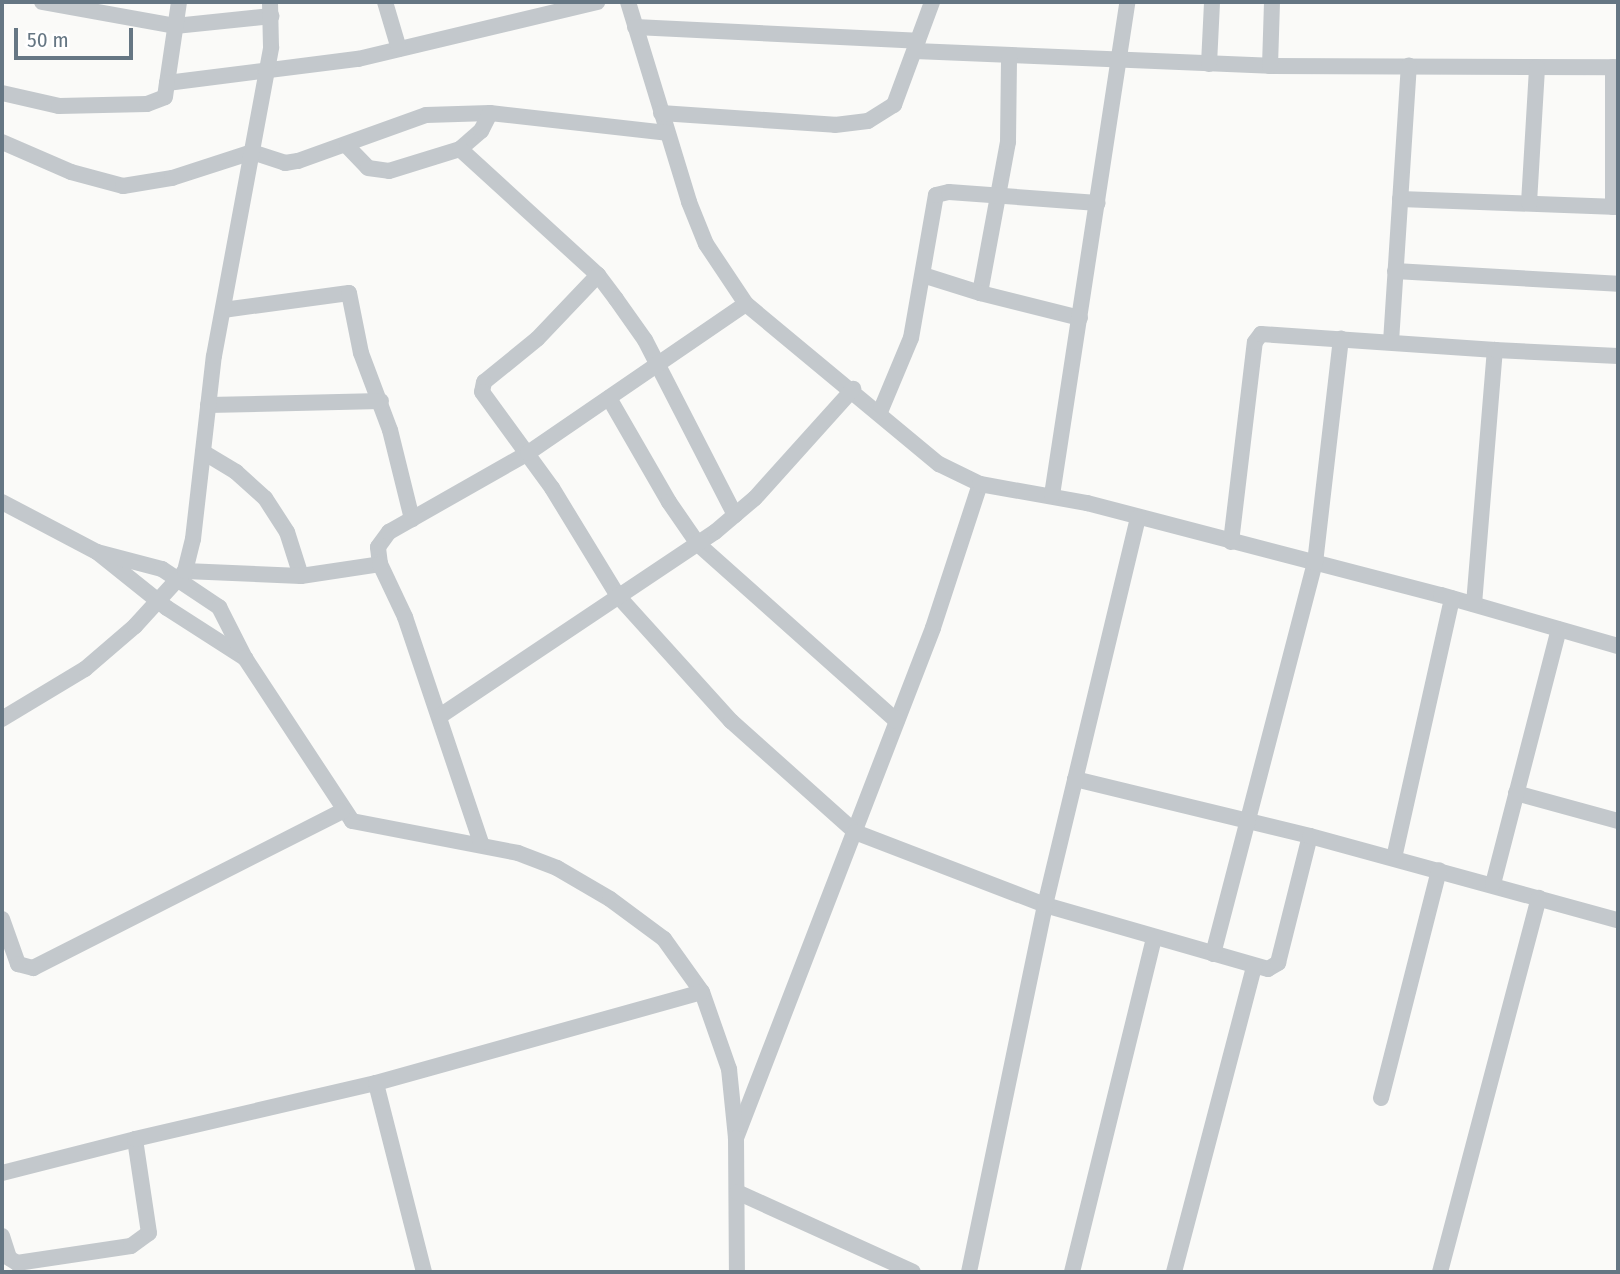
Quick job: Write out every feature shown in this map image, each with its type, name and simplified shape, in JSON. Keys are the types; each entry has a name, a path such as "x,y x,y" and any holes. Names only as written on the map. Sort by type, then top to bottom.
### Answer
{"street":[{"path":"2,719 85,669 159,601 183,575 223,310 266,72 270,9 174,26 42,2"},
{"path":"2,93 59,106 147,104 165,97 179,2"},
{"path":"385,2 399,49"},
{"path":"167,83 266,72 399,49 597,2"},
{"path":"628,2 660,113 706,244 746,304 853,389 939,464 980,484 1052,495 1452,598 1618,646"},
{"path":"660,113 855,124 894,105 932,2"},
{"path":"1052,495 1120,62 1127,2"},
{"path":"1209,64 1212,2"},
{"path":"1270,66 1272,2"},
{"path":"635,27 1120,62 1270,66 1616,67 1616,207 1400,198"},
{"path":"980,293 1008,142 1009,56"},
{"path":"1391,342 1409,66"},
{"path":"1529,203 1537,67"},
{"path":"2,142 71,172 123,186 172,178 252,152 291,163 347,146 411,119 490,113 667,133"},
{"path":"347,146 361,163 378,171 460,149 474,139 490,113"},
{"path":"460,149 598,275 659,365 735,515"},
{"path":"880,412 911,338 926,276 936,195 997,195 1098,203"},
{"path":"1395,271 1618,284"},
{"path":"598,275 537,339 481,387 528,453 618,596 731,721 855,832 1045,905 1268,969 1278,963 1310,836"},
{"path":"926,276 980,293 1080,318"},
{"path":"223,310 349,293 361,353 381,401 412,519"},
{"path":"481,843 405,617 380,564 382,537 528,453 746,304"},
{"path":"1231,542 1257,337 1278,334 1618,356"},
{"path":"1213,954 1251,822 1315,563 1341,339"},
{"path":"1474,604 1495,350"},
{"path":"440,716 698,544 735,515 853,389"},
{"path":"609,398 668,502 698,544 897,722"},
{"path":"208,405 381,401"},
{"path":"203,453 236,472 265,498 287,532 301,576"},
{"path":"736,1138 897,722 980,484"},
{"path":"2,502 97,552 159,601 245,658"},
{"path":"969,1272 1045,905 1138,518"},
{"path":"97,552 183,575 301,576 380,564"},
{"path":"183,575 219,607 245,658 343,811 364,826 481,843 557,868 610,900 664,939 702,992 729,1069 736,1138 737,1272"},
{"path":"1394,858 1452,598"},
{"path":"1493,884 1559,629"},
{"path":"1075,779 1310,836 1618,920"},
{"path":"1516,793 1618,821"},
{"path":"2,919 18,964 33,968 343,811"},
{"path":"1381,1098 1439,870"},
{"path":"1440,1272 1539,898"},
{"path":"1072,1272 1154,937"},
{"path":"1174,1272 1254,966"},
{"path":"2,1173 376,1083 702,992"},
{"path":"376,1083 424,1272"},
{"path":"2,1236 9,1258 18,1263 142,1241 149,1230 135,1139"},
{"path":"737,1192 913,1272"}]}
